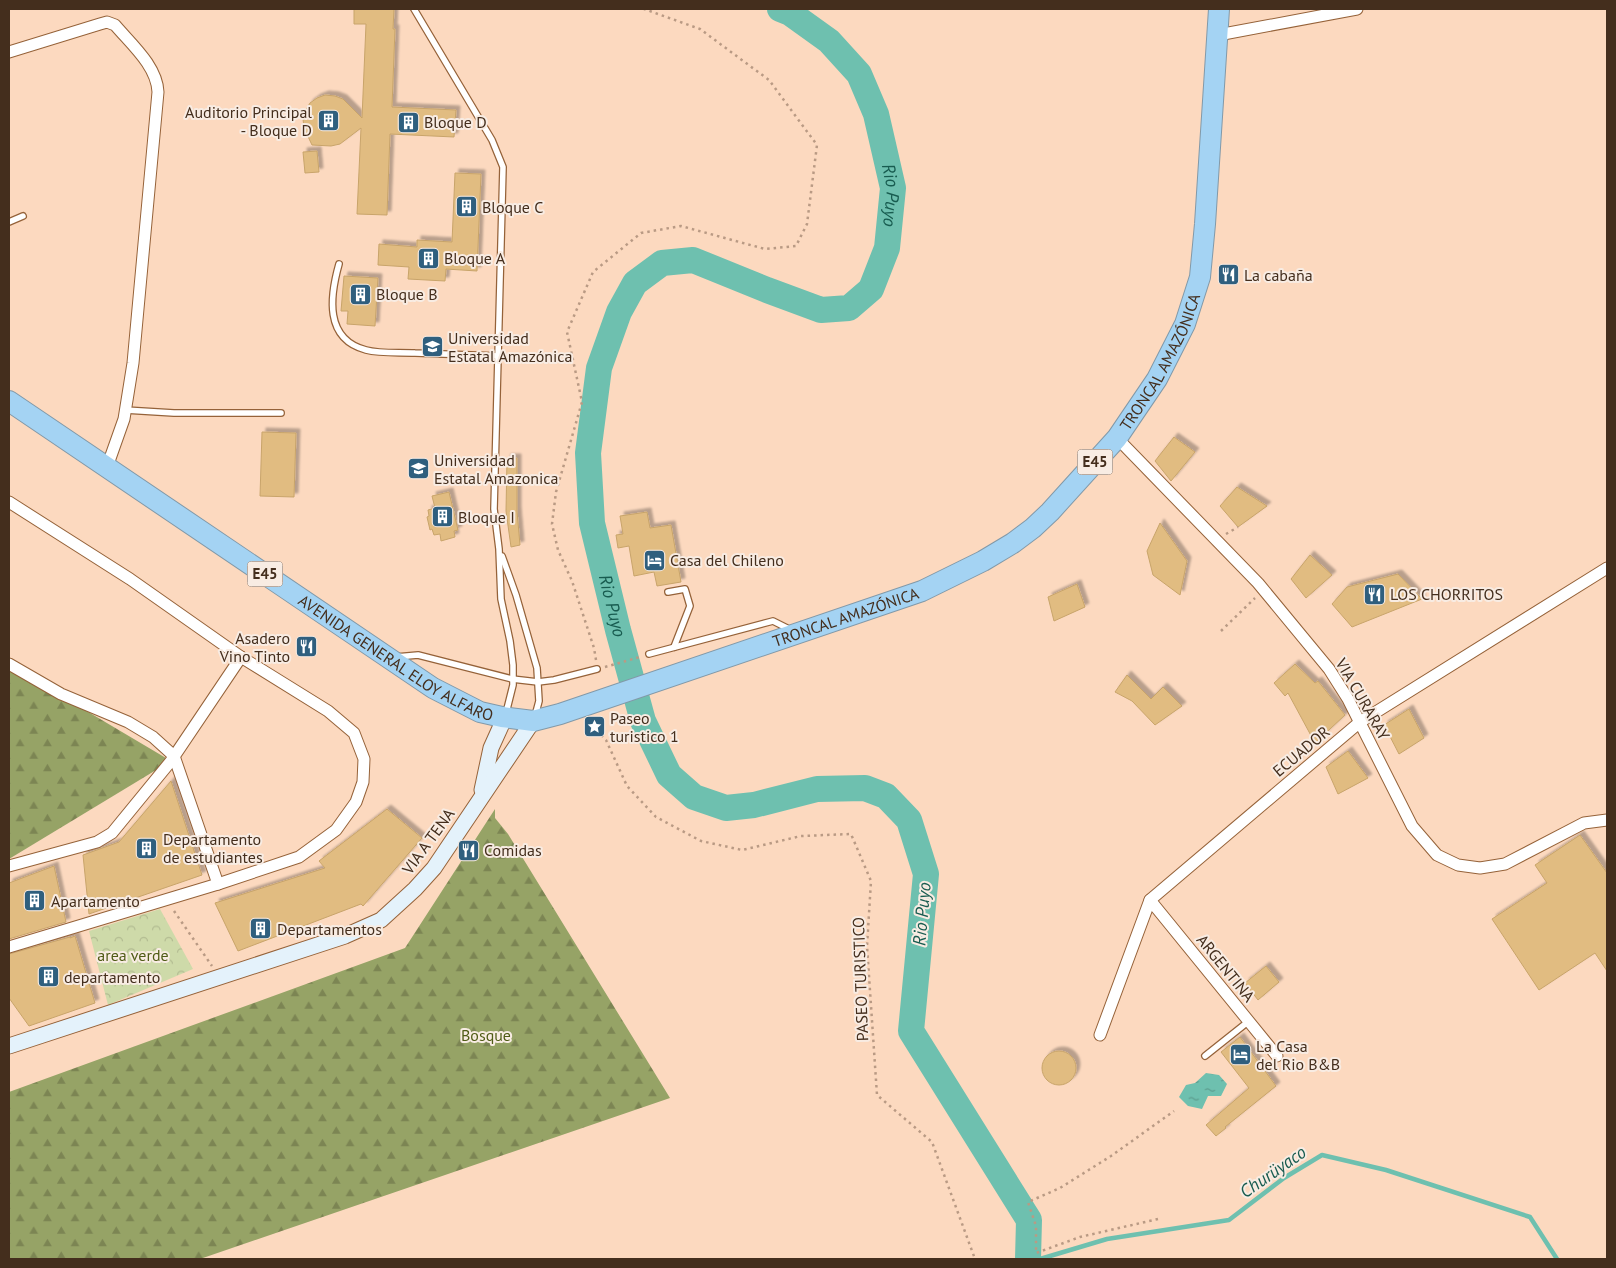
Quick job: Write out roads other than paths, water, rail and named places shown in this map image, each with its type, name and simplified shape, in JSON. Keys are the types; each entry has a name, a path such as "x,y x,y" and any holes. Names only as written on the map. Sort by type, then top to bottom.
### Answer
{"highway":[{"name":"TRONCAL AMAZÓNICA","path":"602,700 922,591 983,561 1033,528 1050,512 1117,438 1157,379 1185,324 1200,277 1220,9"},
{"name":"AVENIDA GENERAL ELOY ALFARO","path":"9,401 387,658 433,688 465,705 480,712 533,721 602,700"}],"main road":[{"name":"VIA A TENA","path":"480,798 491,748 505,717"},
{"name":"VIA A TENA","path":"9,1046 345,936 381,920 415,889 434,868 533,721"}],"street":[{"path":"1218,35 1357,9"},
{"path":"9,52 111,22 115,24 153,71 157,82 158,92 133,364 124,419 107,467"},
{"name":"VIA CURARAY","path":"1117,438 1264,590 1329,668 1348,699 1412,826 1437,855 1458,866 1480,868 1504,864 1584,823 1607,820"},
{"path":"9,502 130,580 241,656 328,711 354,734 364,760 363,782 356,802 336,830 299,857 218,884 9,947"},
{"name":"ECUADOR","path":"1100,1035 1150,900 1360,722 1607,568"},
{"path":"9,866 97,842 112,833 174,756 241,656"},
{"path":"9,664 61,694 128,722 153,737 174,756 218,884"},
{"name":"ARGENTINA","path":"1150,900 1277,1056"}],"lane":[{"path":"414,9 492,140 503,168 494,509 499,549 501,599 510,641 512,679 505,717"},
{"path":"9,222 23,216"},
{"path":"339,264 333,292 332,310 339,332 351,344 373,352 499,356"},
{"path":"125,410 174,413 281,413"},
{"path":"499,549 516,595 537,668 539,701 533,721"},
{"path":"668,592 685,589 690,606 674,648"},
{"path":"649,654 773,621 799,634"},
{"path":"387,658 418,655 512,679 538,682 597,669"},
{"path":"1205,1056 1249,1021"}],"water":[{"path":"1206,1073 1219,1075 1227,1084 1221,1096 1208,1096 1202,1109 1188,1106 1179,1097 1186,1085 1195,1083"}],"waterway":[{"name":"Rio Puyo","path":"780,9 790,13 829,41 859,74 876,114 893,188 887,248 871,289 849,308 821,310 693,260 662,263 635,283 619,312 599,368 588,453 592,523 618,630 643,721 669,775 694,797 726,808 754,805 817,789 865,788 886,796 909,820 926,874 911,1031 1029,1220 1028,1259"},
{"name":"Churüyaco","path":"1040,1259 1107,1239 1229,1220 1284,1178 1322,1155 1386,1170 1530,1217 1557,1259"}],"place":[{"name":"Auditorio Principal - Bloque D","path":"328,121"},
{"name":"Bloque D","path":"408,122"},
{"name":"Bloque C","path":"466,207"},
{"name":"Bloque A","path":"428,258"},
{"name":"La cabaña","path":"1228,275"},
{"name":"Bloque B","path":"360,294"},
{"name":"Universidad Estatal Amazónica","path":"432,347"},
{"name":"Universidad Estatal Amazonica","path":"418,469"},
{"name":"Bloque I","path":"442,517"},
{"name":"Casa del Chileno","path":"654,560"},
{"name":"LOS CHORRITOS","path":"1374,594"},
{"name":"Asadero Vino Tinto","path":"306,647"},
{"name":"Paseo turistico 1","path":"594,727"},
{"name":"Departamento de estudiantes","path":"147,848"},
{"name":"Comidas","path":"468,850"},
{"name":"Apartamento","path":"35,901"},
{"name":"Departamentos","path":"261,929"},
{"name":"departamento","path":"48,977"},
{"name":"La Casa del Rio B&B","path":"1240,1055"}],"park label":[{"name":"area verde","path":"133,955"},
{"name":"Bosque","path":"486,1035"}]}
